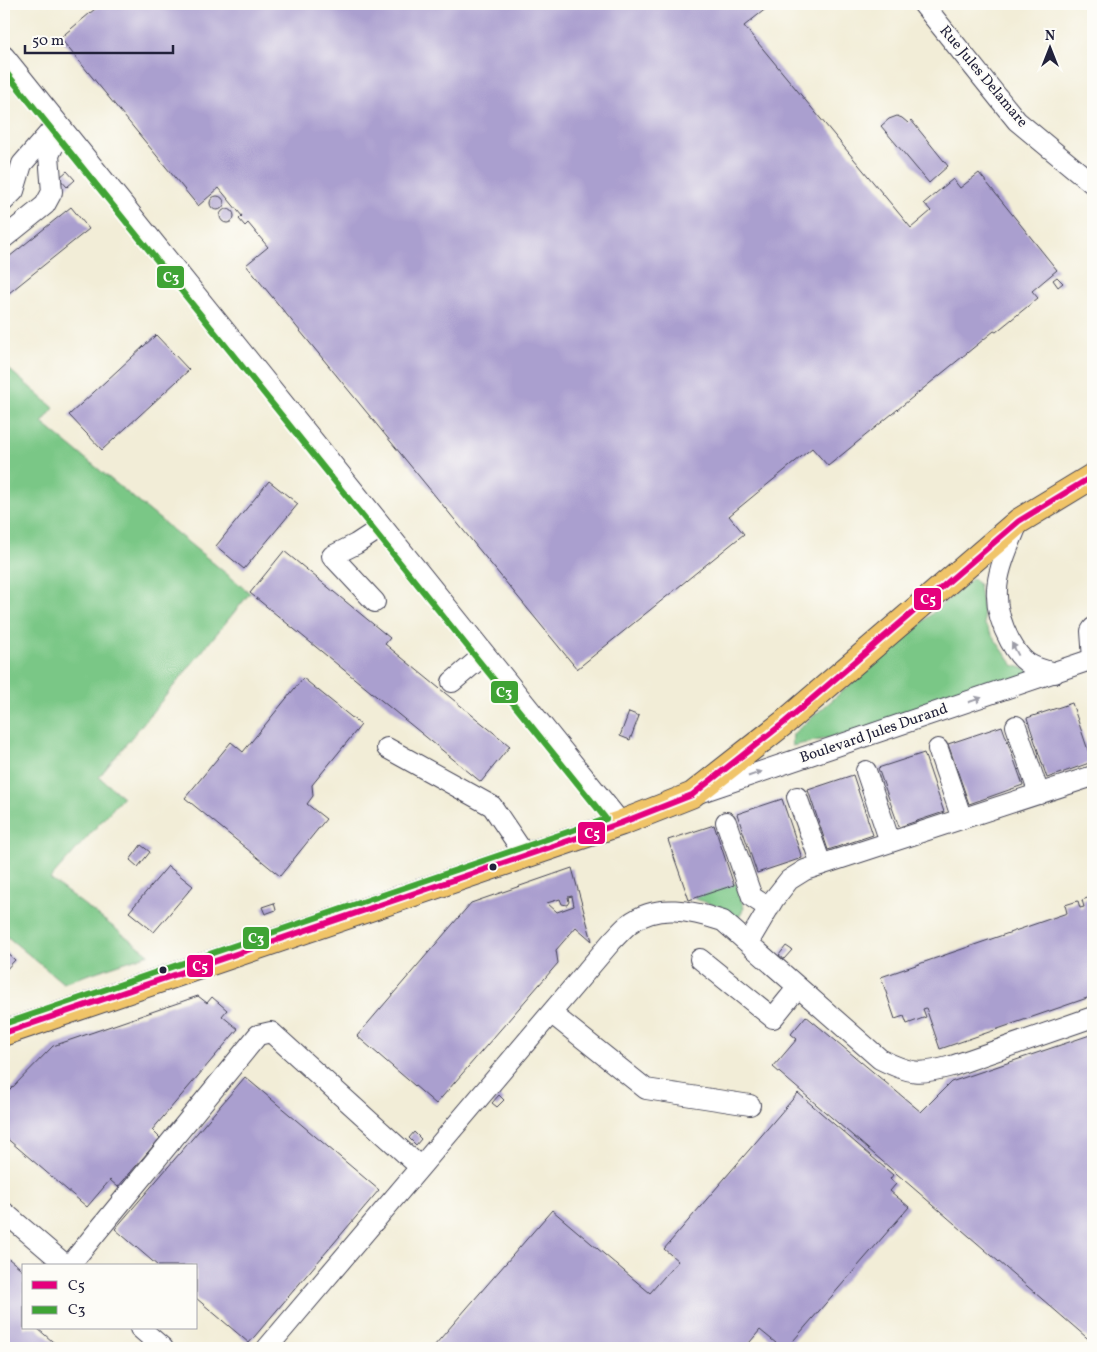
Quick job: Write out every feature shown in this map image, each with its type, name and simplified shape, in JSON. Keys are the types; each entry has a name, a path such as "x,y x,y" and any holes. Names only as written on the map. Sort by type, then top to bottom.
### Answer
{"main road":[{"name":"Boulevard Jules Durand","path":"4,1033 620,823 692,795 785,722 1019,521 1093,476"}],"street":[{"name":"Rue Jules Delamare","path":"923,4 1017,121 1093,184"},
{"path":"7,67 60,126 620,823"},
{"path":"4,201 14,191 22,164 60,126"},
{"path":"4,238 45,205 52,192 49,155 60,126"},
{"path":"1019,521 1002,562 996,596 1001,624 1019,657 1038,669 1055,673"},
{"path":"375,602 332,556 356,544 382,527"},
{"path":"1093,628 1091,631 1093,659"},
{"path":"452,682 485,654"},
{"name":"Boulevard Jules Durand","path":"692,795 1093,659"},
{"path":"1016,726 1039,794"},
{"path":"386,748 492,806 525,855"},
{"path":"938,749 962,819"},
{"path":"866,771 890,842"},
{"path":"748,943 789,880 805,870 1093,776"},
{"path":"797,797 821,864"},
{"path":"726,822 752,897 769,908"},
{"path":"267,1348 612,940 630,923 653,913 679,910 703,914 724,922 880,1059 903,1071 929,1073 1093,1017"},
{"path":"700,959 773,1018 798,987"},
{"path":"551,1014 646,1089 750,1104"},
{"path":"70,1264 258,1035 271,1032 420,1167"},
{"path":"4,1212 66,1264"},
{"path":"142,1330 163,1348"}],"green space":[{"path":"4,365 54,408 42,423 250,593 99,777 123,797 50,879 149,954 63,983 4,934"},
{"path":"973,578 979,585 985,625 1013,665 1041,674 884,726 792,746 793,734"},
{"path":"736,883 744,908 738,918 716,906 693,898"}],"building":[{"path":"101,4 772,4 744,26 911,228 931,211 924,203 953,179 960,188 979,173 1057,270 1032,291 1038,298 996,332 994,331 828,466 812,448 729,516 744,534 577,669 246,265 268,247 248,223 245,226 239,219 242,216 219,188 198,206 60,38"},
{"path":"897,116 908,123 911,120 948,166 929,183 881,126 889,119"},
{"path":"4,157 10,165 4,170"},
{"path":"67,171 75,180 67,187 59,178"},
{"path":"217,196 222,198 224,203 222,208 217,210 212,208 210,203 212,198"},
{"path":"71,207 89,229 4,297 4,261"},
{"path":"227,209 232,211 234,216 232,221 227,223 222,221 220,216 222,211"},
{"path":"1057,277 1063,283 1058,287 1053,280"},
{"path":"156,335 189,370 102,450 69,415"},
{"path":"269,481 298,504 244,569 216,546"},
{"path":"284,551 390,638 385,644 510,746 481,782 250,593"},
{"path":"303,678 361,725 312,785 313,796 307,804 326,819 280,876 185,798 231,742 243,752"},
{"path":"1072,703 1092,762 1047,778 1027,718"},
{"path":"629,712 639,716 630,740 620,736"},
{"path":"1002,726 1023,785 969,804 948,744"},
{"path":"924,753 944,812 899,827 878,768"},
{"path":"853,775 873,835 828,850 808,790"},
{"path":"782,799 802,858 757,873 737,814"},
{"path":"714,825 734,885 689,900 668,840"},
{"path":"141,845 150,852 138,867 130,860"},
{"path":"168,866 193,886 154,932 129,912"},
{"path":"572,868 592,941 576,927 556,950 558,963 436,1104 357,1036 471,903","holes":["572,896 574,906 557,912 547,903 560,899 562,904 567,905 569,902 568,897"]},
{"path":"1093,896 1093,996 940,1049 926,1008 923,1009 926,1017 907,1024 904,1016 895,1019 881,977 1067,913 1065,905 1078,901 1080,908 1084,907 1082,900"},
{"path":"274,903 276,910 265,914 262,907"},
{"path":"786,946 792,950 784,959 779,955"},
{"path":"4,950 15,960 4,972"},
{"path":"198,996 207,1003 212,997 227,1010 222,1016 238,1029 152,1130 160,1138 118,1187 110,1180 87,1207 4,1136 4,1095 53,1046"},
{"path":"806,1016 921,1112 951,1082 1093,1034 1093,1343 773,1067 797,1039 791,1034"},
{"path":"245,1077 379,1190 249,1343 198,1300 198,1264 156,1264 115,1229"},
{"path":"798,1093 893,1175 890,1179 896,1184 890,1191 909,1207 787,1348 782,1348 760,1330 745,1348 437,1348 434,1346 552,1210 650,1293 678,1261 664,1249"},
{"path":"499,1095 504,1100 497,1107 492,1103"},
{"path":"414,1132 421,1139 416,1145 409,1138"},
{"path":"4,1255 22,1269 22,1330 39,1330 60,1348 4,1348"}],"transit line":[{"name":"C3","path":"4,70 606,819 4,1024"},
{"name":"C5","path":"4,1033 621,823 692,795 785,722 1019,521 1093,476"}]}
